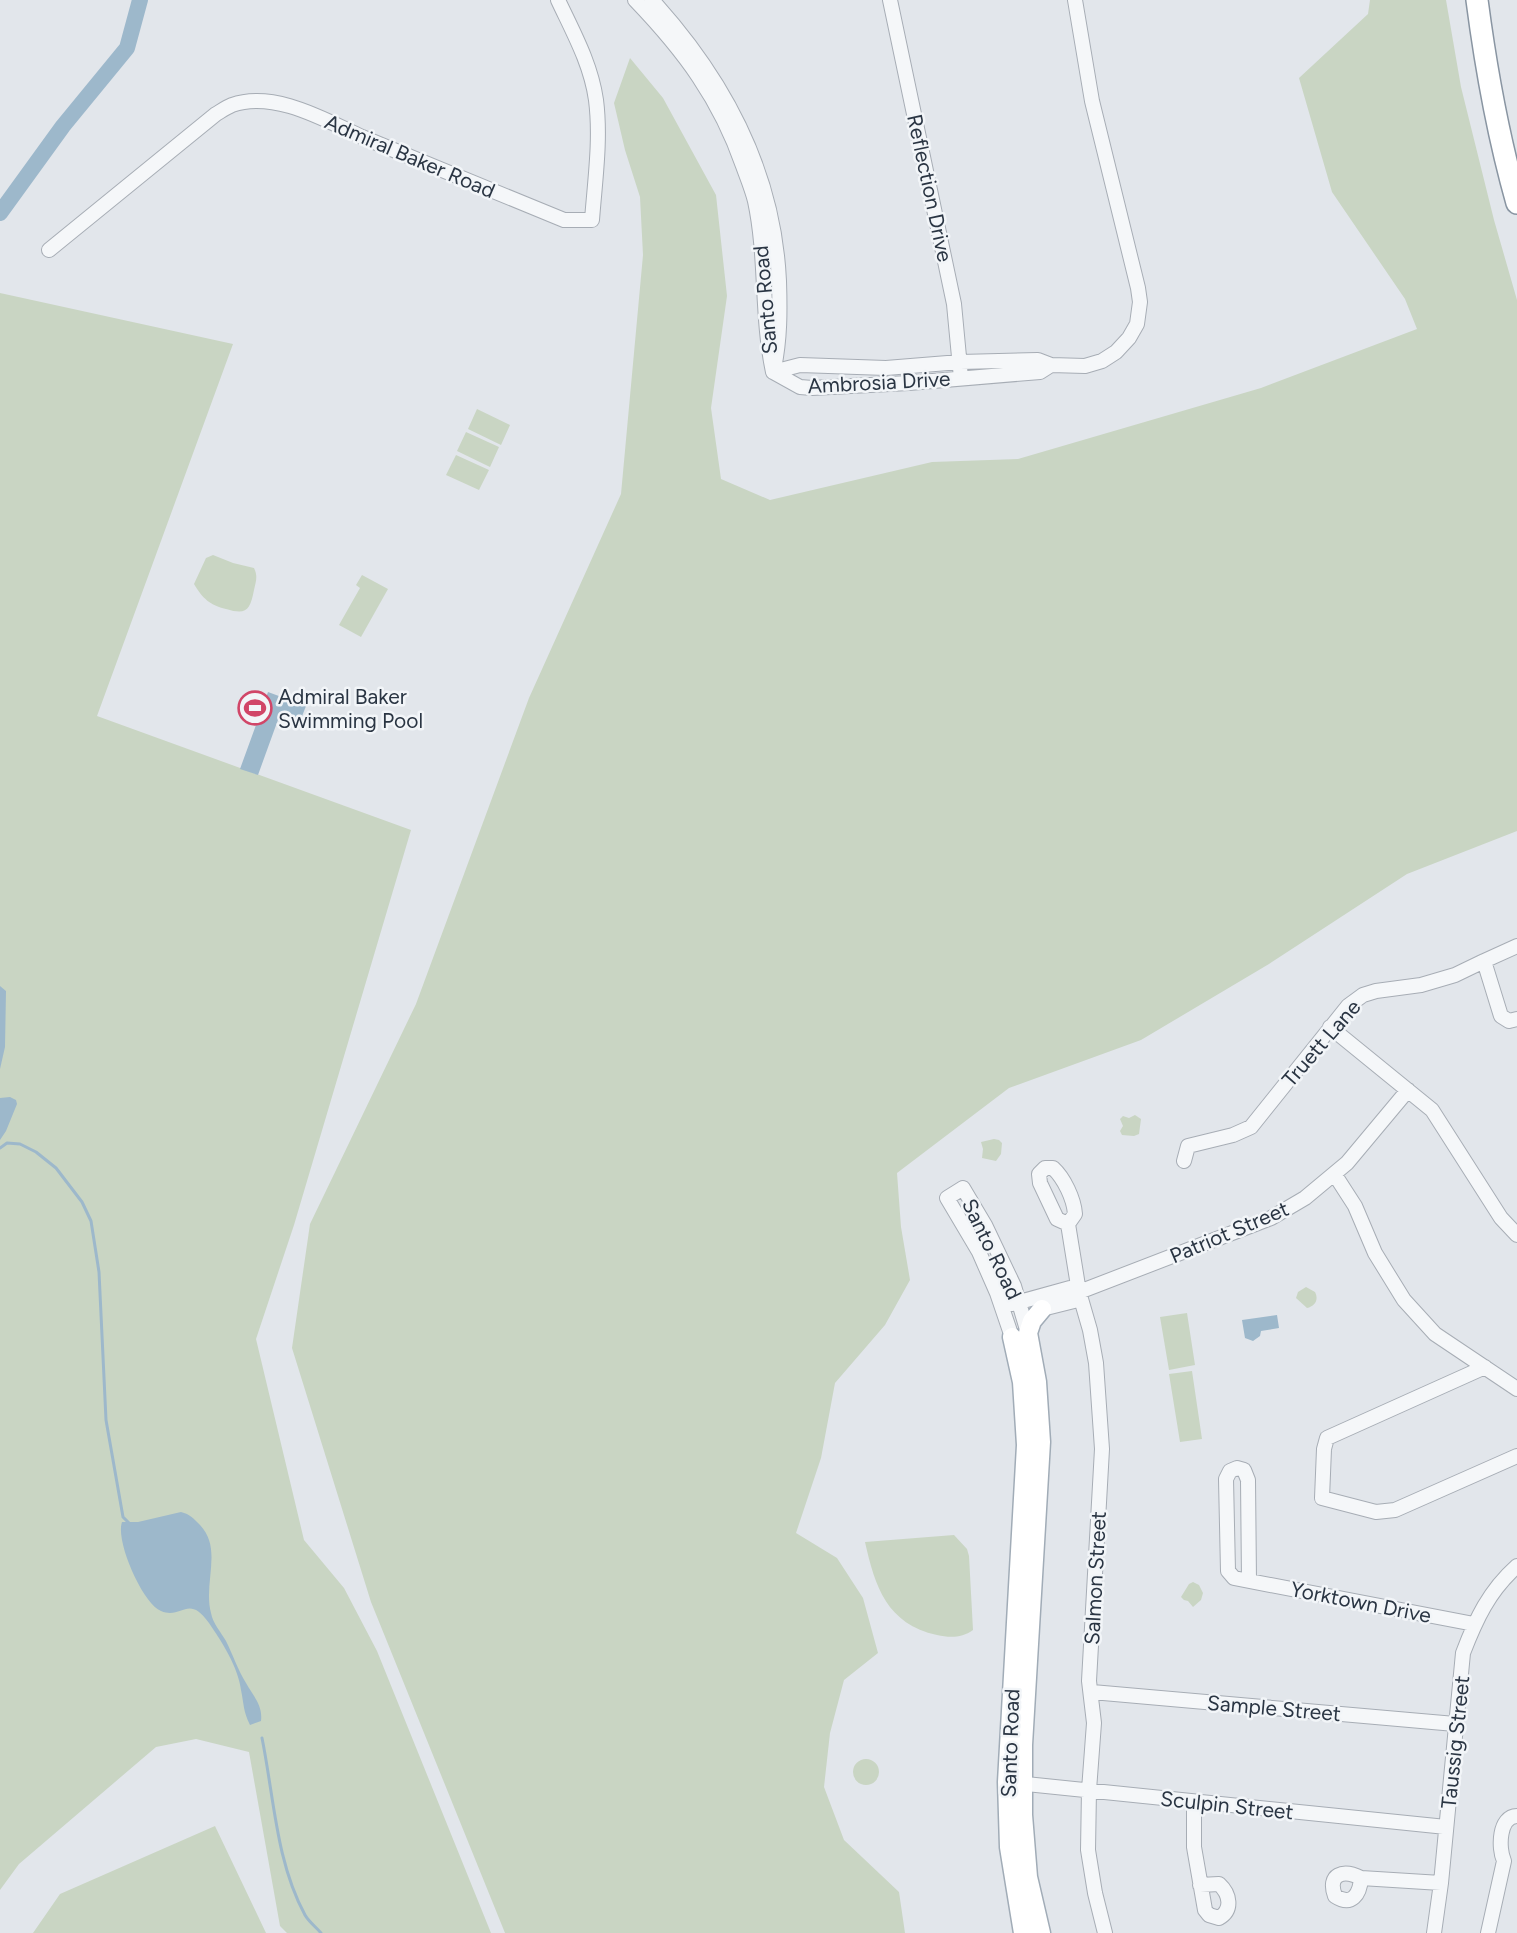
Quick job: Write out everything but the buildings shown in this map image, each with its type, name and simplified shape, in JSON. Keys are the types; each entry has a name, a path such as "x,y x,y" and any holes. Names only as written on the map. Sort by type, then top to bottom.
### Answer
{"highway":[{"path":"1477,0 1485,66 1517,203"}],"main road":[{"path":"1020,1335 1042,1310"},
{"name":"Santo Road","path":"1020,1335 1026,1445 1015,1783 1009,1847 1023,1933"},
{"name":"Santo Road","path":"1015,1783 1028,1877 1041,1933"}],"street":[{"name":"Admiral Baker Road","path":"50,250 216,114 232,105 256,100 282,103 332,122 362,137 564,220 592,220 598,128 596,98 583,53 558,0"},
{"name":"Santo Road","path":"635,0 669,35 708,89 735,144 755,200 765,279 767,342 773,372"},
{"name":"Santo Road","path":"652,0 678,29 720,89 750,147 768,199 777,253 780,303 779,344 773,372"},
{"name":"Reflection Drive","path":"890,0 954,304 961,378"},
{"name":"Ambrosia Drive","path":"773,372 800,365 886,368 960,362 1038,360 1051,365 1085,366 1102,361 1116,352 1129,338 1137,324 1140,302 1138,288 1092,101 1075,0"},
{"name":"Ambrosia Drive","path":"773,372 800,387 812,388 909,384 1040,372 1051,365"},
{"name":"Truett Lane","path":"1184,1161 1188,1146 1233,1135 1251,1126 1330,1027 1348,1006 1363,995 1421,985 1455,975 1517,946"},
{"path":"1484,961 1501,1016 1509,1022 1517,1019"},
{"path":"1330,1027 1432,1110 1501,1218 1517,1235"},
{"name":"Patriot Street","path":"1042,1310 1074,1301 1079,1292 1271,1218 1305,1198 1347,1163 1408,1090"},
{"path":"1335,1175 1354,1206 1375,1253 1404,1300 1435,1334 1517,1389"},
{"name":"Santo Road","path":"963,1188 989,1232 1014,1286 1019,1302 1020,1335 1001,1307 979,1252 947,1198 963,1188"},
{"name":"Salmon Street","path":"1068,1224 1079,1292 1090,1330 1096,1363 1102,1449 1089,1681 1094,1723 1089,1790 1088,1850 1105,1933"},
{"name":"Patriot Street","path":"1001,1307 1070,1288 1079,1292"},
{"path":"1485,1367 1327,1437 1324,1449 1322,1498 1376,1512 1395,1510 1517,1456"},
{"name":"Yorktown Drive","path":"1249,1580 1248,1480 1244,1470 1237,1468 1230,1471 1226,1479 1228,1571 1234,1578 1474,1624"},
{"name":"Taussig Street","path":"1434,1933 1442,1883 1455,1724 1464,1653 1474,1624 1492,1593 1517,1566"},
{"name":"Sample Street","path":"1092,1692 1455,1724"},
{"name":"Sculpin Street","path":"1015,1783 1446,1827"},
{"path":"1194,1802 1194,1847 1200,1885"},
{"path":"1488,1933 1510,1860 1501,1854 1503,1826 1511,1816 1517,1816"},
{"path":"1360,1878 1442,1883"}],"green space":[{"path":"1370,0 1446,0 1461,87 1494,220 1517,300 1517,831 1407,874 1269,964 1141,1040 1009,1088 897,1173 901,1227 910,1280 885,1325 835,1383 821,1458 796,1533 837,1558 863,1598 878,1653 844,1680 830,1733 824,1787 844,1840 899,1892 905,1933 505,1933 371,1602 292,1348 310,1224 416,1004 529,698 621,494 643,255 640,197 625,150 614,103 630,58 663,98 716,195 727,296 711,408 721,479 770,500 932,462 1018,459 1261,388 1417,329 1405,299 1332,192 1299,78 1368,14"},
{"path":"0,293 233,344 97,716 411,830 294,1225 256,1339 304,1540 344,1588 377,1651 491,1933 287,1933 280,1926 249,1752 196,1739 156,1747 19,1864 0,1890"},
{"path":"477,409 510,425 501,445 468,429"},
{"path":"466,432 499,447 490,467 457,451"},
{"path":"456,455 489,470 479,490 446,475"},
{"path":"213,555 254,568 256,581 251,603 246,610 238,612 216,606 204,597 194,584 206,558"},
{"path":"362,575 388,589 361,637 339,625 360,588 356,585"},
{"path":"1135,1115 1141,1119 1139,1134 1122,1135 1120,1131 1123,1126 1120,1119 1123,1116 1129,1118"},
{"path":"994,1139 1002,1143 1001,1154 996,1161 982,1158 981,1142"},
{"path":"1306,1287 1315,1292 1317,1298 1312,1306 1307,1308 1296,1298 1298,1292"},
{"path":"1187,1313 1195,1365 1169,1370 1160,1317"},
{"path":"1192,1371 1202,1439 1180,1442 1169,1374"},
{"path":"954,1535 967,1549 969,1556 973,1630 965,1635 951,1637 920,1630 895,1613 886,1601 873,1574 865,1542"},
{"path":"1193,1582 1199,1585 1203,1593 1201,1600 1193,1607 1181,1597 1189,1584"},
{"path":"866,1759 875,1763 879,1772 875,1781 866,1785 857,1781 853,1772 857,1763"},
{"path":"215,1826 266,1933 33,1933 60,1894"}],"water":[{"path":"268,692 306,706 299,724 279,717 258,775 240,769"},
{"path":"0,986 6,991 5,1047 0,1069"},
{"path":"10,1097 16,1100 17,1104 0,1140 0,1098"},
{"path":"1277,1315 1279,1328 1261,1331 1260,1336 1253,1341 1245,1338 1242,1320"},
{"path":"181,1512 189,1515 207,1534 211,1555 209,1602 211,1613 213,1621 259,1705 261,1721 250,1725 237,1672 209,1623 202,1614 190,1608 168,1613 154,1606 139,1585 127,1557 121,1531 122,1522 138,1522"}],"waterway":[{"path":"0,213 63,126 127,48 140,0"},
{"path":"0,1148 7,1143 20,1144 36,1152 56,1168 82,1202 91,1221 99,1272 106,1420 123,1517 129,1523"},
{"path":"262,1738 277,1829 288,1873 305,1915 321,1933"}],"place":[{"name":"Admiral Baker Swimming Pool","path":"255,708"}]}
